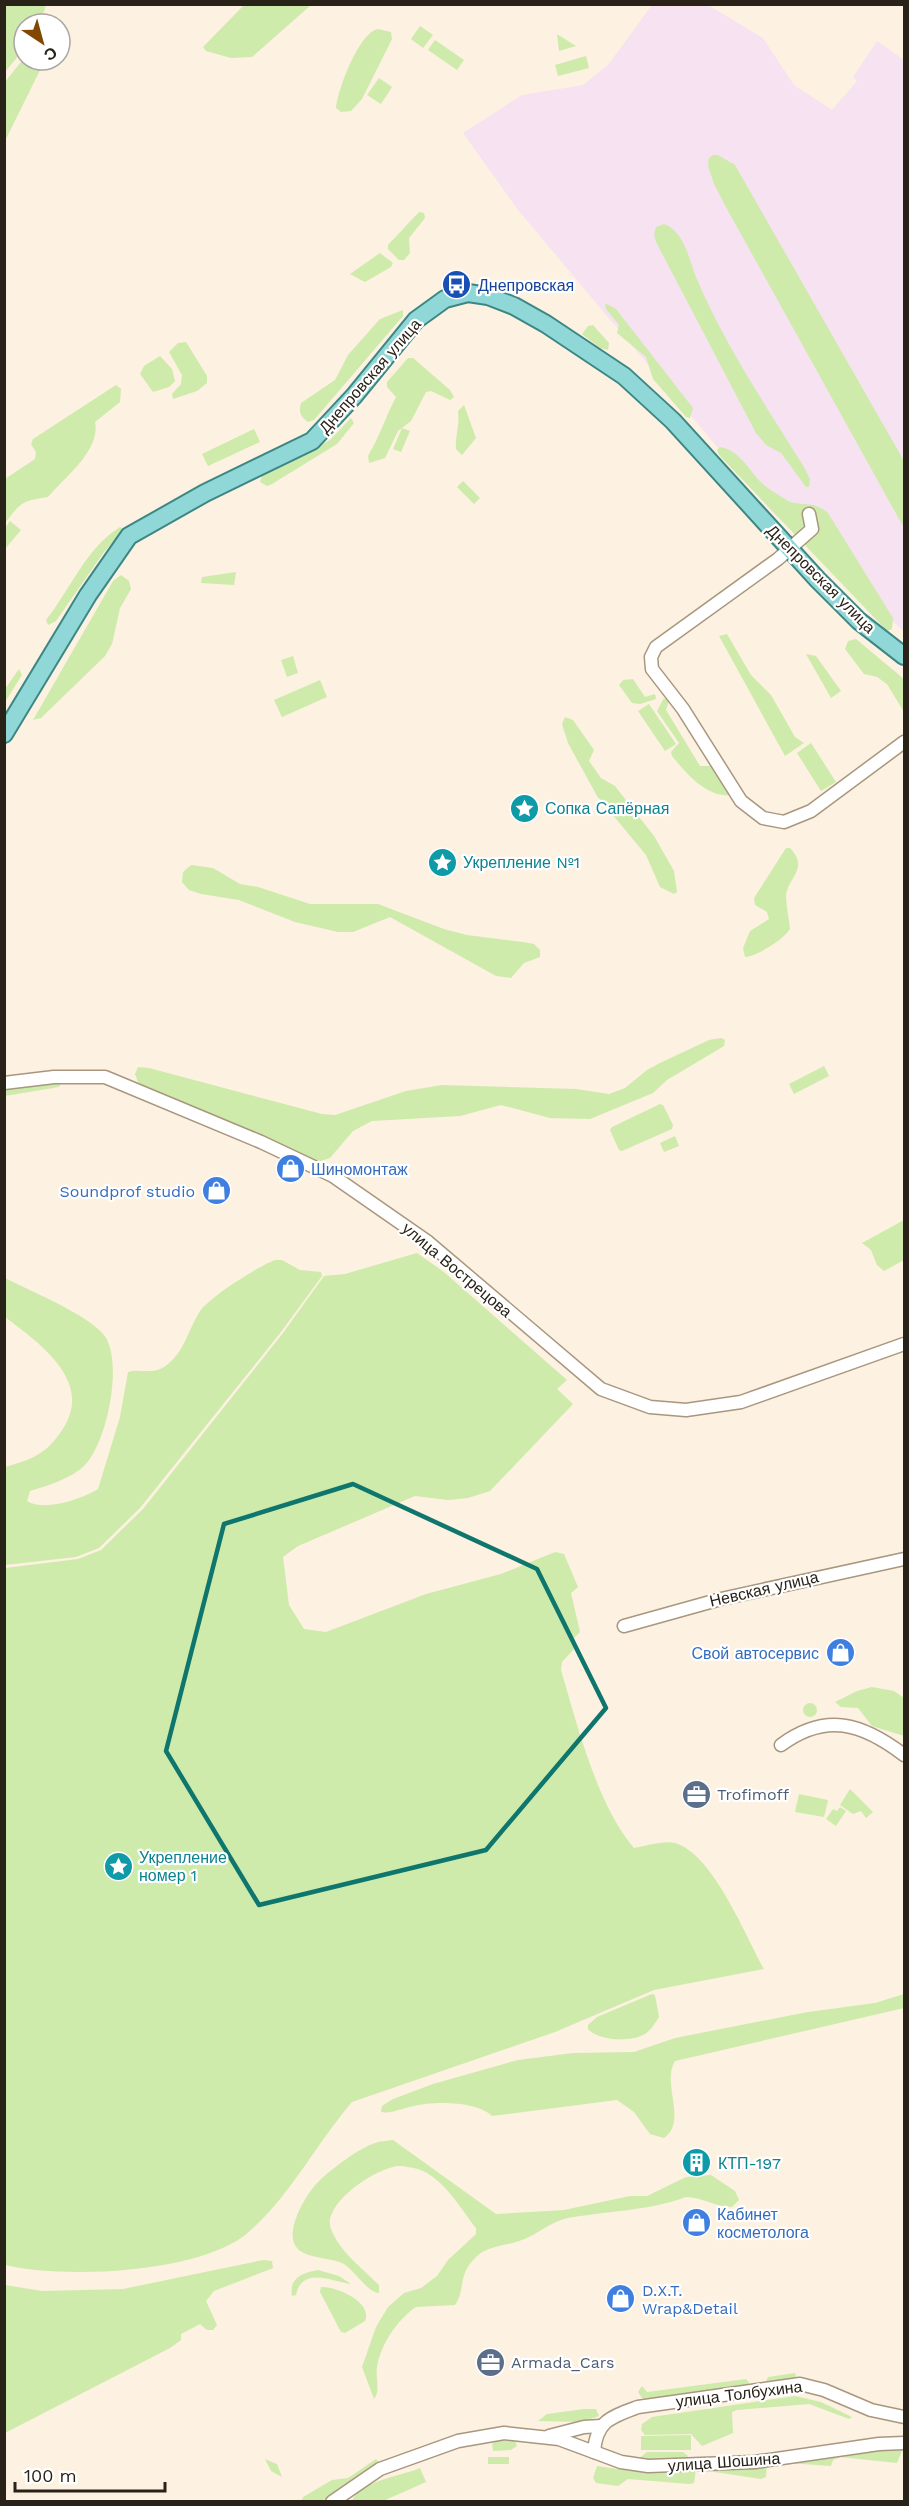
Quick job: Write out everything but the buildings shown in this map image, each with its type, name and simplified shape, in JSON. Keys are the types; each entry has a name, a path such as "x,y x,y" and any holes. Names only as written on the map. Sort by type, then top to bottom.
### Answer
{"main road":[{"name":"Днепровская улица","path":"4,734 88,595 129,536 137,529 205,493 312,441 348,403 416,320 445,299 458,294 488,296 514,306 546,324 624,376 674,421 789,550 859,621 904,656"}],"street":[{"path":"809,514 812,529 789,550 656,647 651,657 652,669 671,693 741,801 756,815 770,820 794,820 811,811 904,742"},
{"name":"улица Вострецова","path":"4,1083 54,1077 105,1077 261,1142 333,1176 428,1242 594,1384 610,1393 650,1407 686,1410 741,1402 903,1349"},
{"name":"Невская улица","path":"624,1626 721,1599 904,1559"},
{"path":"781,1745 807,1728 846,1725 861,1728 877,1736 904,1755"},
{"name":"улица Толбухина","path":"600,2426 617,2415 638,2407 800,2384 824,2390 871,2410 904,2417"},
{"path":"594,2452 596,2434 600,2426"},
{"name":"улица Шошина","path":"548,2437 584,2427 600,2426"},
{"name":"улица Шошина","path":"332,2502 381,2469 415,2459 458,2441 504,2433 548,2437 621,2462 648,2466 755,2462 879,2444 904,2443"}],"highlighted area":[{"path":"353,1484 537,1569 606,1708 486,1850 259,1905 166,1751 224,1524"}],"shaded area":[{"path":"652,5 708,5 763,38 794,85 832,110 857,81 853,77 877,41 904,60 904,631 867,601 771,511 518,210 463,133 522,95 583,85 608,65"}],"green space":[{"path":"5,4 46,5 44,12 12,12 12,64 5,72"},
{"path":"244,5 311,5 252,57 231,58 206,51 203,47"},
{"path":"420,26 433,35 423,48 411,39"},
{"path":"378,29 391,32 392,39 362,99 351,111 341,112 336,108 337,100 350,63 364,40"},
{"path":"557,34 576,46 559,51"},
{"path":"435,40 464,60 457,70 428,50"},
{"path":"586,56 589,68 558,76 555,65"},
{"path":"13,72 39,72 5,141 5,82"},
{"path":"379,78 392,87 381,104 367,95"},
{"path":"718,155 735,165 904,461 904,528 714,184 708,166 709,158"},
{"path":"419,212 424,213 425,218 409,238 410,253 404,260 399,260 388,249 388,245"},
{"path":"664,224 681,239 719,326 804,467 810,479 809,487 806,487 781,453 766,445 756,433 656,242 654,234 656,227"},
{"path":"380,253 393,263 391,267 365,282 350,274"},
{"path":"605,303 616,309 693,408 690,418 686,417 653,379 646,357 617,333 619,325 606,309"},
{"path":"403,310 403,316 314,420 308,422 300,412 301,403 335,380 348,355 380,319"},
{"path":"593,325 609,343 608,350 600,348 582,334 588,326"},
{"path":"186,342 207,376 207,383 197,391 173,399 172,394 181,384 182,375 169,352 178,343"},
{"path":"160,356 172,369 175,381 169,387 153,392 140,374 144,366"},
{"path":"408,358 413,358 450,390 454,397 450,400 431,391 426,392 411,421 398,431 385,458 369,463 368,456 396,397 387,387 387,382"},
{"path":"116,385 121,389 120,402 95,422 93,443 80,462 48,497 23,504 5,523 5,479 35,459 36,452 31,444 33,439"},
{"path":"464,405 476,438 462,455 456,449 456,444 458,411"},
{"path":"351,418 354,423 337,444 272,484 267,486 260,482 262,476 330,440"},
{"path":"402,428 410,431 401,452 393,449"},
{"path":"254,429 260,442 208,466 202,454"},
{"path":"720,447 733,452 764,485 785,499 790,502 817,506 828,513 893,618 892,629 887,631 719,455 717,450"},
{"path":"463,481 480,498 474,504 457,487"},
{"path":"10,521 21,530 5,549 5,528"},
{"path":"120,527 124,529 104,552 56,621 48,625 46,620 79,570 97,546"},
{"path":"236,572 234,585 201,583 202,577"},
{"path":"121,575 129,581 131,589 120,608 112,644 105,656 41,718 33,720 113,581"},
{"path":"727,634 751,675 771,695 795,737 804,743 785,756 719,636"},
{"path":"856,639 904,679 904,712 887,684 877,677 864,674 845,649 848,641"},
{"path":"806,654 816,656 841,691 831,698"},
{"path":"293,656 298,673 287,677 281,660"},
{"path":"19,669 22,675 5,702 5,689"},
{"path":"633,679 645,697 655,694 656,699 640,704 632,703 619,685 623,680"},
{"path":"320,680 327,697 282,717 274,700"},
{"path":"664,698 669,701 666,710 700,766 713,766 730,795 721,795 697,783 672,756 671,752 679,743 657,711"},
{"path":"649,704 676,744 665,751 638,711"},
{"path":"565,717 573,720 594,750 589,761 601,778 615,786 654,836 674,871 677,892 674,894 660,887 646,855 597,796 568,743 562,724"},
{"path":"811,743 836,782 821,791 797,753"},
{"path":"786,848 790,848 796,855 798,862 798,868 786,896 790,929 769,947 745,957 743,948 750,931 769,919 767,912 755,905 754,898"},
{"path":"191,865 213,868 240,884 258,887 310,904 378,904 444,929 467,935 534,944 540,950 540,957 524,963 511,978 496,976 390,917 353,932 338,932 295,922 239,900 189,890 182,882 183,872"},
{"path":"721,1038 725,1040 724,1046 667,1080 653,1093 590,1119 550,1118 501,1105 460,1116 372,1121 353,1131 330,1158 318,1162 145,1087 138,1082 135,1074 138,1067 149,1068 322,1114 335,1115 406,1091 442,1085 576,1089 609,1094 625,1088 647,1070 660,1063 709,1040"},
{"path":"824,1066 829,1076 794,1094 789,1084"},
{"path":"62,1082 59,1087 5,1096 5,1090"},
{"path":"660,1104 663,1105 673,1125 672,1129 622,1151 619,1150 610,1130 612,1127"},
{"path":"675,1136 679,1146 664,1152 660,1143"},
{"path":"904,1220 904,1260 884,1271 877,1265 871,1250 862,1243"},
{"path":"417,1253 444,1272 567,1380 557,1389 573,1404 490,1491 468,1498 448,1500 415,1496 298,1546 283,1557 289,1605 304,1629 326,1632 426,1594 501,1574 555,1552 564,1554 578,1587 571,1593 580,1632 574,1638 575,1648 562,1662 561,1670 581,1739 609,1810 634,1848 671,1842 689,1850 702,1863 727,1897 764,1969 654,1990 555,2032 352,2102 266,2216 230,2245 201,2256 169,2264 133,2269 62,2272 5,2265 5,1568 78,1559 101,1550 143,1509 283,1333 324,1276 345,1274"},
{"path":"275,1260 282,1260 300,1270 321,1272 322,1276 281,1332 140,1508 99,1548 76,1557 5,1565 5,1467 32,1458 52,1443 64,1427 71,1410 72,1394 67,1378 46,1350 5,1317 5,1278 85,1319 104,1335 110,1347 113,1382 110,1402 100,1440 92,1455 84,1466 73,1474 30,1491 27,1501 34,1504 53,1505 83,1497 98,1489 120,1417 128,1372 155,1371 171,1362 181,1349 199,1313 212,1299 234,1283"},
{"path":"872,1687 894,1691 904,1698 904,1736 872,1726 858,1708 841,1707 835,1702 857,1691"},
{"path":"810,1703 815,1705 817,1710 815,1715 810,1717 805,1715 803,1710 805,1705"},
{"path":"850,1789 873,1812 866,1818 861,1811 853,1814 840,1805"},
{"path":"799,1794 828,1800 824,1817 795,1812"},
{"path":"840,1807 846,1811 836,1826 826,1819 833,1809 837,1811"},
{"path":"652,1994 655,1995 659,2017 650,2030 643,2035 630,2039 614,2039 599,2036 588,2029 588,2025 597,2017"},
{"path":"904,1994 904,2008 675,2061 671,2070 674,2122 671,2131 664,2138 650,2134 634,2112 617,2100 492,2116 476,2107 444,2103 422,2104 393,2112 381,2112 382,2106 393,2099 433,2084 518,2060 573,2053 634,2052 675,2038 808,2012 875,2003"},
{"path":"393,2140 496,2214 564,2210 630,2196 647,2196 686,2177 711,2175 735,2191 739,2200 732,2207 686,2197 642,2208 568,2218 525,2239 480,2253 466,2270 455,2305 416,2307 396,2326 379,2358 377,2392 374,2399 362,2367 376,2327 388,2307 404,2293 421,2288 437,2276 448,2260 476,2234 476,2228 451,2194 436,2179 418,2169 400,2166 379,2172 354,2188 334,2209 330,2219 331,2229 340,2245 379,2285 379,2293 370,2289 344,2264 301,2252 293,2241 293,2233 302,2204 323,2177 368,2146"},
{"path":"263,2260 272,2261 273,2268 214,2291 206,2301 217,2325 213,2330 207,2330 200,2324 181,2334 181,2340 170,2348 5,2433 5,2285 42,2291 123,2289"},
{"path":"318,2270 339,2276 351,2284 312,2278 305,2280 299,2286 296,2295 292,2296 293,2285 298,2277"},
{"path":"321,2287 344,2292 359,2302 366,2314 365,2321 345,2333 341,2332 320,2292"},
{"path":"795,2373 797,2379 766,2381 768,2377"},
{"path":"746,2379 749,2383 746,2387 649,2399 642,2398 638,2392 642,2386 647,2392"},
{"path":"795,2396 821,2402 852,2417 849,2419 809,2404 737,2410 732,2412 733,2433 702,2446 691,2434 645,2435 641,2430 642,2424 652,2417"},
{"path":"596,2409 599,2416 581,2422 538,2421 547,2414"},
{"path":"691,2435 691,2450 641,2450 641,2436"},
{"path":"498,2440 515,2441 517,2446 511,2450 493,2451 492,2444"},
{"path":"904,2446 897,2463 840,2457 833,2460 831,2466 773,2462 767,2464 766,2477 761,2479 708,2471 709,2467"},
{"path":"647,2452 683,2452 688,2456 685,2461 637,2460"},
{"path":"488,2457 509,2457 509,2464 488,2464"},
{"path":"265,2459 277,2464 282,2477 271,2471"},
{"path":"376,2459 381,2464 323,2500 301,2502 303,2497 332,2480 348,2478"},
{"path":"597,2466 632,2471 696,2469 694,2483 628,2479 618,2486 596,2483 593,2478"},
{"path":"420,2468 426,2482 383,2501 352,2501 356,2494 372,2484"}],"place":[{"name":"Днепровская","path":"457,285"},
{"name":"Сопка Сапёрная","path":"524,808"},
{"name":"Укрепление №1","path":"442,862"},
{"name":"Шиномонтаж","path":"290,1169"},
{"name":"Soundprof studio","path":"216,1191"},
{"name":"Свой автосервис","path":"840,1653"},
{"name":"Trofimoff","path":"696,1794"},
{"name":"Укрепление номер 1","path":"118,1866"},
{"name":"КТП-197","path":"697,2163"},
{"name":"Кабинет косметолога","path":"696,2223"},
{"name":"D.X.T. Wrap&Detail","path":"621,2299"},
{"name":"Armada_Cars","path":"490,2362"}]}
